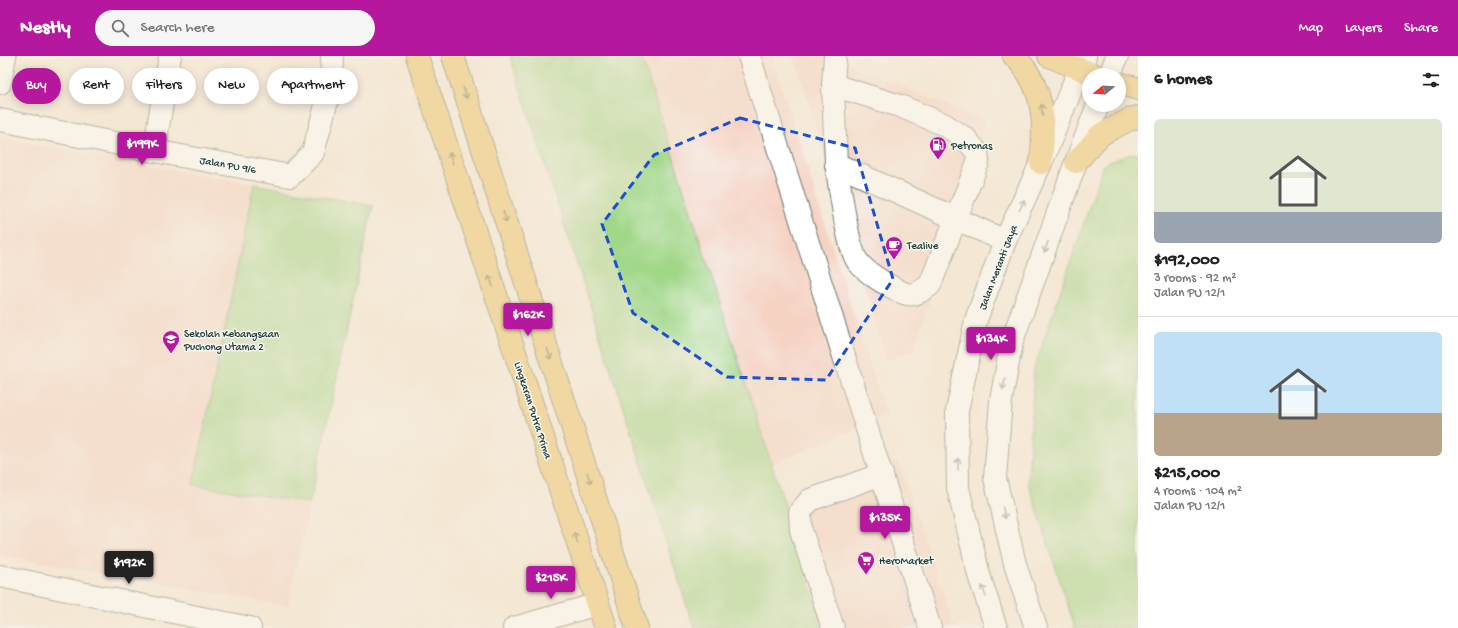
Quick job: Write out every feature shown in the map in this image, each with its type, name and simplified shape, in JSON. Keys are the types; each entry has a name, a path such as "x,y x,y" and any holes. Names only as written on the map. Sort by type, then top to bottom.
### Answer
{"main road":[{"name":"Lingkaran Putra Prima","path":"417,56 606,628"},
{"path":"453,56 637,628"},
{"path":"1014,56 1028,73 1041,103 1044,134 1041,163"},
{"path":"1049,56 1087,67"},
{"path":"1126,85 1138,89"},
{"path":"1076,162 1100,135 1130,119 1138,117"}],"street":[{"path":"0,83 5,56"},
{"path":"154,151 170,56"},
{"name":"Jalan PU 9/6","path":"0,120 154,151 290,176 313,153 331,86 332,56"},
{"path":"749,56 930,628"},
{"path":"833,85 900,106 945,125 965,138 977,152 978,162 930,284 919,293 905,295 880,280 858,262 851,245 836,164 833,85 835,56"},
{"path":"1113,68 1117,56"},
{"name":"Jalan Meranti Jaya","path":"996,628 979,575 958,488 957,411 976,320 1005,241 1087,67"},
{"path":"1036,628 1016,564 995,478 1001,400 1012,341 1095,112"},
{"path":"836,164 1005,241"},
{"path":"834,628 802,530 800,512 810,500 882,474"},
{"path":"0,576 250,628"},
{"path":"514,628 598,604"}],"highlighted area":[{"path":"740,118 855,148 893,279 826,380 727,377 633,313 602,224 654,155"}],"shaded area":[{"path":"637,56 772,56 886,416 770,465"},
{"path":"794,56 829,56 986,121 914,350 887,361"},
{"name":"Sekolah Kebangsaan Puchong Utama 2","path":"0,138 373,206 288,606 0,555"},
{"path":"898,461 955,628 828,628 786,501"}],"green space":[{"path":"510,56 641,56 824,628 694,628"},
{"path":"1134,153 1138,154 1138,628 1075,628 1028,482 1034,369 1104,164"},
{"path":"254,184 373,206 310,503 193,485"}],"place":[{"name":"Petronas","path":"938,160"},
{"name":"Tealive","path":"894,260"},
{"name":"Sekolah Kebangsaan Puchong Utama 2","path":"171,354"},
{"name":"HeroMarket","path":"866,575"}]}
